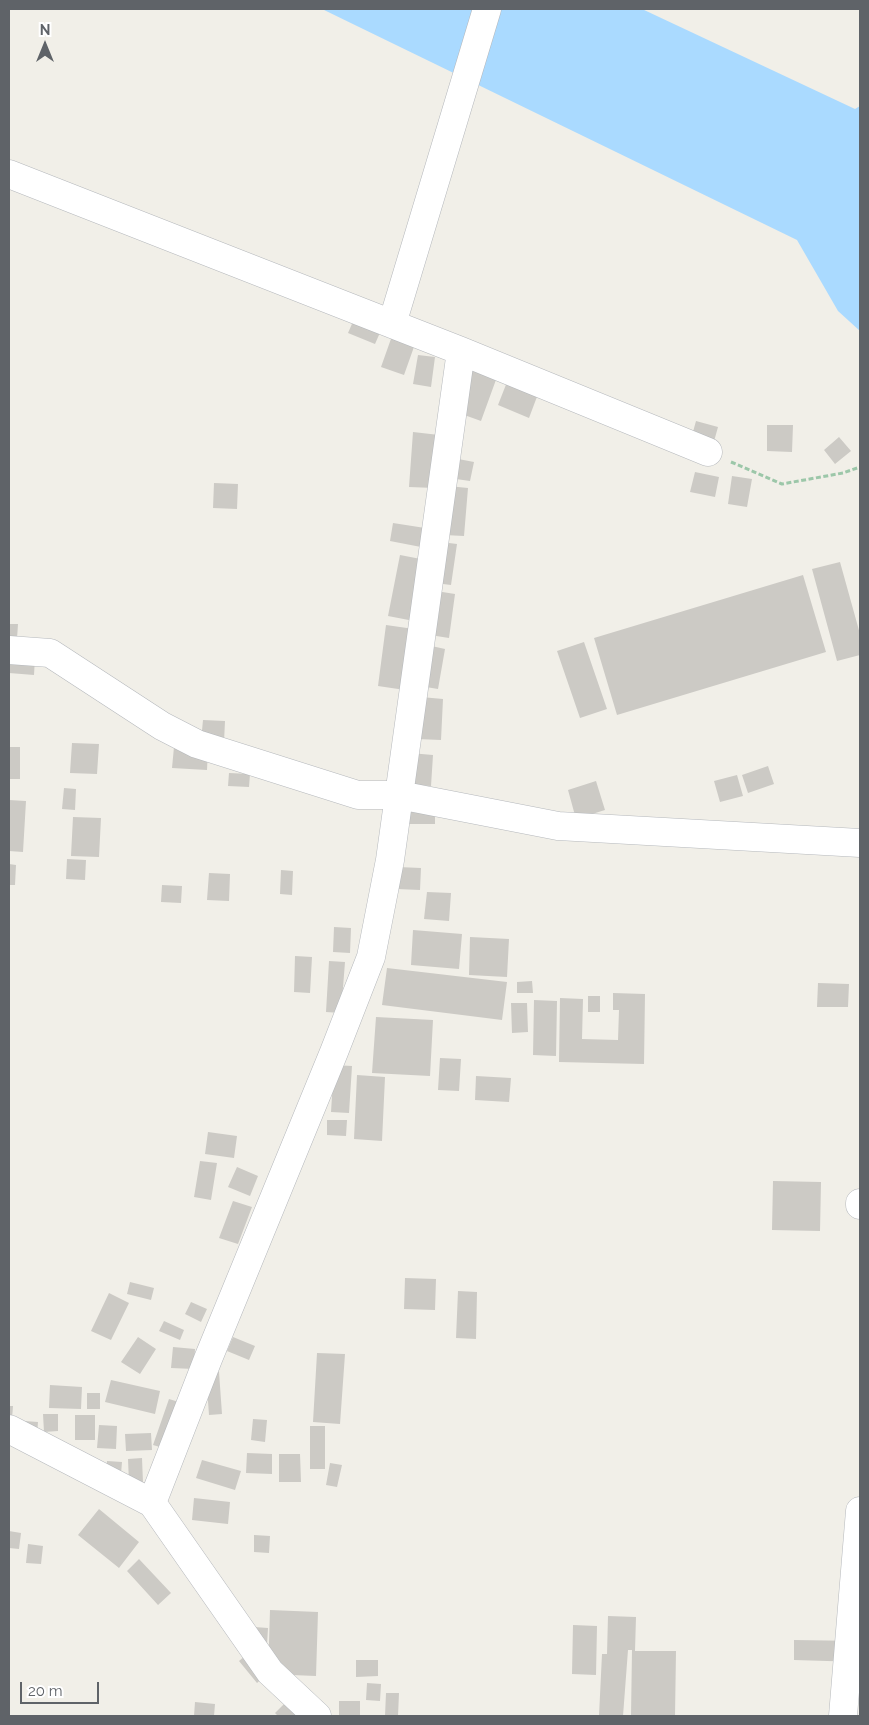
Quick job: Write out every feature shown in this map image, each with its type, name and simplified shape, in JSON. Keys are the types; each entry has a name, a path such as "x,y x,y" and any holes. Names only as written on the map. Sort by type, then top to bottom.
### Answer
{"street":[{"path":"392,324 487,9"},
{"path":"9,174 461,351 708,452"},
{"path":"152,1503 208,1359 371,957 390,860 461,351"},
{"path":"9,650 50,653 162,726 197,744 358,795 399,795 558,826 860,843"},
{"path":"9,1429 152,1503 270,1672 317,1716"},
{"path":"843,1716 856,1611 860,1511"}],"path":[{"path":"708,452 782,484 843,473 860,467"}],"water":[{"path":"322,9 642,9 855,109 860,106 860,331 838,311 797,240"}],"building":[{"path":"355,317 382,328 375,344 348,333"},
{"path":"392,336 415,344 404,375 381,367"},
{"path":"418,355 435,357 431,387 413,384"},
{"path":"471,368 497,377 481,421 456,412"},
{"path":"507,382 538,394 529,418 498,405"},
{"path":"696,421 718,427 713,445 691,439"},
{"path":"767,425 793,425 792,452 767,451"},
{"path":"413,432 439,435 435,488 409,487"},
{"path":"839,437 851,451 835,464 824,450"},
{"path":"453,458 474,462 470,481 449,478"},
{"path":"695,472 719,477 715,497 690,492"},
{"path":"732,476 752,479 747,507 728,504"},
{"path":"214,483 238,484 237,509 213,508"},
{"path":"448,486 468,488 464,536 444,535"},
{"path":"393,523 425,528 421,547 390,541"},
{"path":"441,542 457,544 451,585 435,583"},
{"path":"400,555 426,560 414,621 388,616"},
{"path":"840,562 860,634 860,655 837,661 812,569"},
{"path":"803,575 826,652 617,715 594,638"},
{"path":"436,591 455,594 449,638 430,635"},
{"path":"9,624 18,624 17,639 9,639"},
{"path":"386,625 414,629 405,690 378,686"},
{"path":"584,642 607,709 580,718 557,651"},
{"path":"427,645 445,649 438,689 420,686"},
{"path":"9,656 35,658 34,675 9,673"},
{"path":"421,697 443,699 441,740 417,739"},
{"path":"203,720 225,721 224,742 201,741"},
{"path":"72,743 99,744 97,774 70,773"},
{"path":"9,747 20,747 20,779 9,779"},
{"path":"174,747 208,748 207,770 172,768"},
{"path":"410,753 433,755 431,786 408,785"},
{"path":"768,766 774,784 748,793 742,775"},
{"path":"229,773 250,774 249,787 228,786"},
{"path":"737,775 743,796 720,802 714,781"},
{"path":"596,781 605,810 576,819 568,790"},
{"path":"64,788 76,789 75,810 62,809"},
{"path":"407,793 435,793 435,824 407,824"},
{"path":"9,800 26,801 23,852 9,851"},
{"path":"73,817 101,818 99,857 71,856"},
{"path":"67,859 86,860 85,880 66,879"},
{"path":"9,864 16,865 15,885 9,885"},
{"path":"398,867 421,868 420,890 397,889"},
{"path":"281,870 293,871 292,895 280,894"},
{"path":"209,873 230,874 229,901 207,900"},
{"path":"162,885 182,886 181,903 161,902"},
{"path":"427,892 451,893 449,921 424,919"},
{"path":"334,927 351,928 350,953 333,952"},
{"path":"413,930 462,934 459,969 411,965"},
{"path":"470,937 509,939 507,977 469,975"},
{"path":"295,956 312,957 310,993 294,992"},
{"path":"329,961 345,962 341,1013 326,1012"},
{"path":"387,968 507,982 502,1020 382,1005"},
{"path":"532,981 533,993 517,993 517,982"},
{"path":"818,983 849,984 848,1007 817,1007"},
{"path":"613,993 645,994 644,1064 559,1062 560,998 583,999 582,1039 618,1040 619,1010 613,1010"},
{"path":"588,996 600,996 600,1012 588,1012"},
{"path":"534,1000 557,1001 556,1056 533,1055"},
{"path":"511,1003 527,1003 528,1032 512,1033"},
{"path":"376,1017 433,1020 430,1076 372,1073"},
{"path":"440,1058 461,1059 459,1091 438,1090"},
{"path":"334,1065 352,1066 349,1113 331,1112"},
{"path":"357,1075 385,1077 382,1141 354,1139"},
{"path":"476,1076 511,1078 509,1102 475,1100"},
{"path":"327,1120 347,1120 346,1136 327,1135"},
{"path":"208,1132 237,1136 234,1158 205,1154"},
{"path":"200,1161 217,1163 211,1200 194,1197"},
{"path":"237,1167 258,1176 250,1196 228,1187"},
{"path":"773,1181 821,1182 820,1231 772,1230"},
{"path":"233,1201 252,1207 238,1244 219,1238"},
{"path":"405,1278 436,1279 435,1310 404,1309"},
{"path":"130,1282 154,1288 151,1300 127,1294"},
{"path":"458,1291 477,1292 476,1339 456,1338"},
{"path":"109,1293 129,1303 111,1340 91,1331"},
{"path":"191,1302 207,1309 201,1322 185,1314"},
{"path":"164,1321 184,1330 180,1340 159,1331"},
{"path":"138,1337 156,1349 140,1374 121,1362"},
{"path":"233,1337 255,1346 249,1360 227,1351"},
{"path":"173,1347 195,1349 194,1369 171,1368"},
{"path":"317,1353 345,1354 340,1424 313,1422"},
{"path":"219,1372 222,1414 209,1415 206,1373"},
{"path":"111,1380 160,1391 155,1414 105,1402"},
{"path":"50,1385 82,1387 81,1409 49,1408"},
{"path":"87,1393 100,1393 100,1409 87,1409"},
{"path":"169,1399 182,1403 167,1449 153,1445"},
{"path":"9,1406 13,1406 12,1419 9,1419"},
{"path":"43,1414 58,1414 58,1431 44,1432"},
{"path":"75,1415 95,1415 95,1440 75,1440"},
{"path":"253,1419 267,1420 265,1442 251,1440"},
{"path":"24,1421 38,1422 37,1435 23,1434"},
{"path":"99,1425 117,1426 116,1449 97,1448"},
{"path":"310,1426 325,1426 325,1469 310,1469"},
{"path":"151,1433 152,1450 126,1451 125,1434"},
{"path":"247,1453 272,1454 272,1474 246,1473"},
{"path":"279,1454 300,1454 301,1482 279,1482"},
{"path":"142,1458 143,1483 129,1483 128,1459"},
{"path":"202,1460 241,1471 235,1490 196,1478"},
{"path":"107,1461 122,1462 121,1474 106,1472"},
{"path":"330,1463 342,1465 337,1487 326,1485"},
{"path":"194,1498 230,1502 228,1524 192,1520"},
{"path":"99,1509 139,1542 119,1568 78,1535"},
{"path":"9,1531 21,1533 19,1549 9,1548"},
{"path":"254,1535 270,1536 269,1553 254,1552"},
{"path":"28,1544 43,1546 41,1564 26,1563"},
{"path":"139,1559 171,1593 158,1605 127,1571"},
{"path":"270,1610 318,1612 316,1676 268,1674"},
{"path":"608,1616 636,1617 635,1651 676,1651 675,1716 631,1716 632,1650 628,1650 623,1716 599,1716 602,1654 607,1654"},
{"path":"573,1625 597,1626 596,1675 572,1674"},
{"path":"254,1627 268,1628 267,1645"},
{"path":"794,1640 860,1641 860,1662 794,1660"},
{"path":"246,1655 265,1676 257,1683 239,1661"},
{"path":"356,1660 378,1660 378,1676 356,1677"},
{"path":"367,1683 381,1684 380,1701 366,1700"},
{"path":"386,1693 399,1693 398,1716 385,1716"},
{"path":"339,1701 360,1701 360,1716 339,1716"},
{"path":"195,1702 215,1704 214,1716 194,1716"},
{"path":"286,1702 301,1716 278,1716 275,1713"}]}
